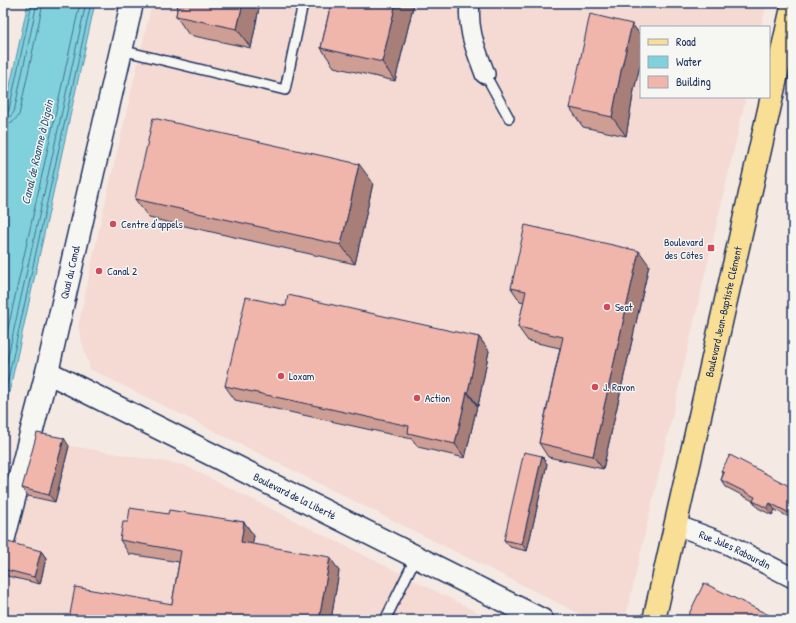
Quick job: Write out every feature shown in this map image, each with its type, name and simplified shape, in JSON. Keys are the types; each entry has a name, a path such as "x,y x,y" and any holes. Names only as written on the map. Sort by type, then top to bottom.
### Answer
{"main road":[{"name":"Boulevard Jean-Baptiste Clément","path":"654,620 793,3"}],"street":[{"name":"Quai du Canal","path":"3,541 48,372 132,3"},
{"path":"470,3 469,12 471,35 485,74"},
{"name":"Boulevard de la Liberté","path":"48,372 542,620"},
{"name":"Rue Jules Rabourdin","path":"676,525 727,544 793,578"}],"lane":[{"path":"121,50 285,90 303,3"},
{"path":"485,74 510,118"},
{"path":"385,620 416,557"}],"shaded area":[{"path":"152,3 767,3 761,26 640,26 640,98 746,98 625,620 592,620 90,369 78,327 99,229"},
{"path":"41,441 184,465 493,620 3,620 3,591"}],"water":[{"name":"Canal de Roanne à Digoin","path":"28,3 95,3 3,420 3,118"}],"building":[{"path":"178,3 243,3 237,29 176,16"},
{"path":"331,3 396,3 382,62 321,48"},
{"path":"590,14 632,24 612,117 570,108"},
{"path":"153,118 359,164 341,245 135,199"},
{"path":"525,225 639,251 593,456 539,443 563,337 518,327 526,291 511,288"},
{"path":"288,295 479,337 468,392 455,444 408,433 409,426 225,386 246,297 286,306"},
{"path":"37,433 64,438 49,495 22,488"},
{"path":"524,452 542,456 522,544 504,540"},
{"path":"730,455 793,488 793,515 770,503 767,508 753,501 755,497 721,480 724,473 721,471"},
{"path":"130,508 168,514 169,510 244,522 241,542 330,557 319,620 69,620 75,587 172,604 181,551 120,540 123,522 128,522"},
{"path":"8,542 41,551 34,577 3,569 3,562"},
{"path":"704,583 779,620 686,620"}],"place":[{"name":"Centre d'appels","path":"113,224"},
{"name":"Boulevard des Côtes","path":"711,248"},
{"name":"Canal 2","path":"99,271"},
{"name":"Seat","path":"607,307"},
{"name":"Loxam","path":"281,376"},
{"name":"J. Ravon","path":"595,387"},
{"name":"Action","path":"417,398"}]}
